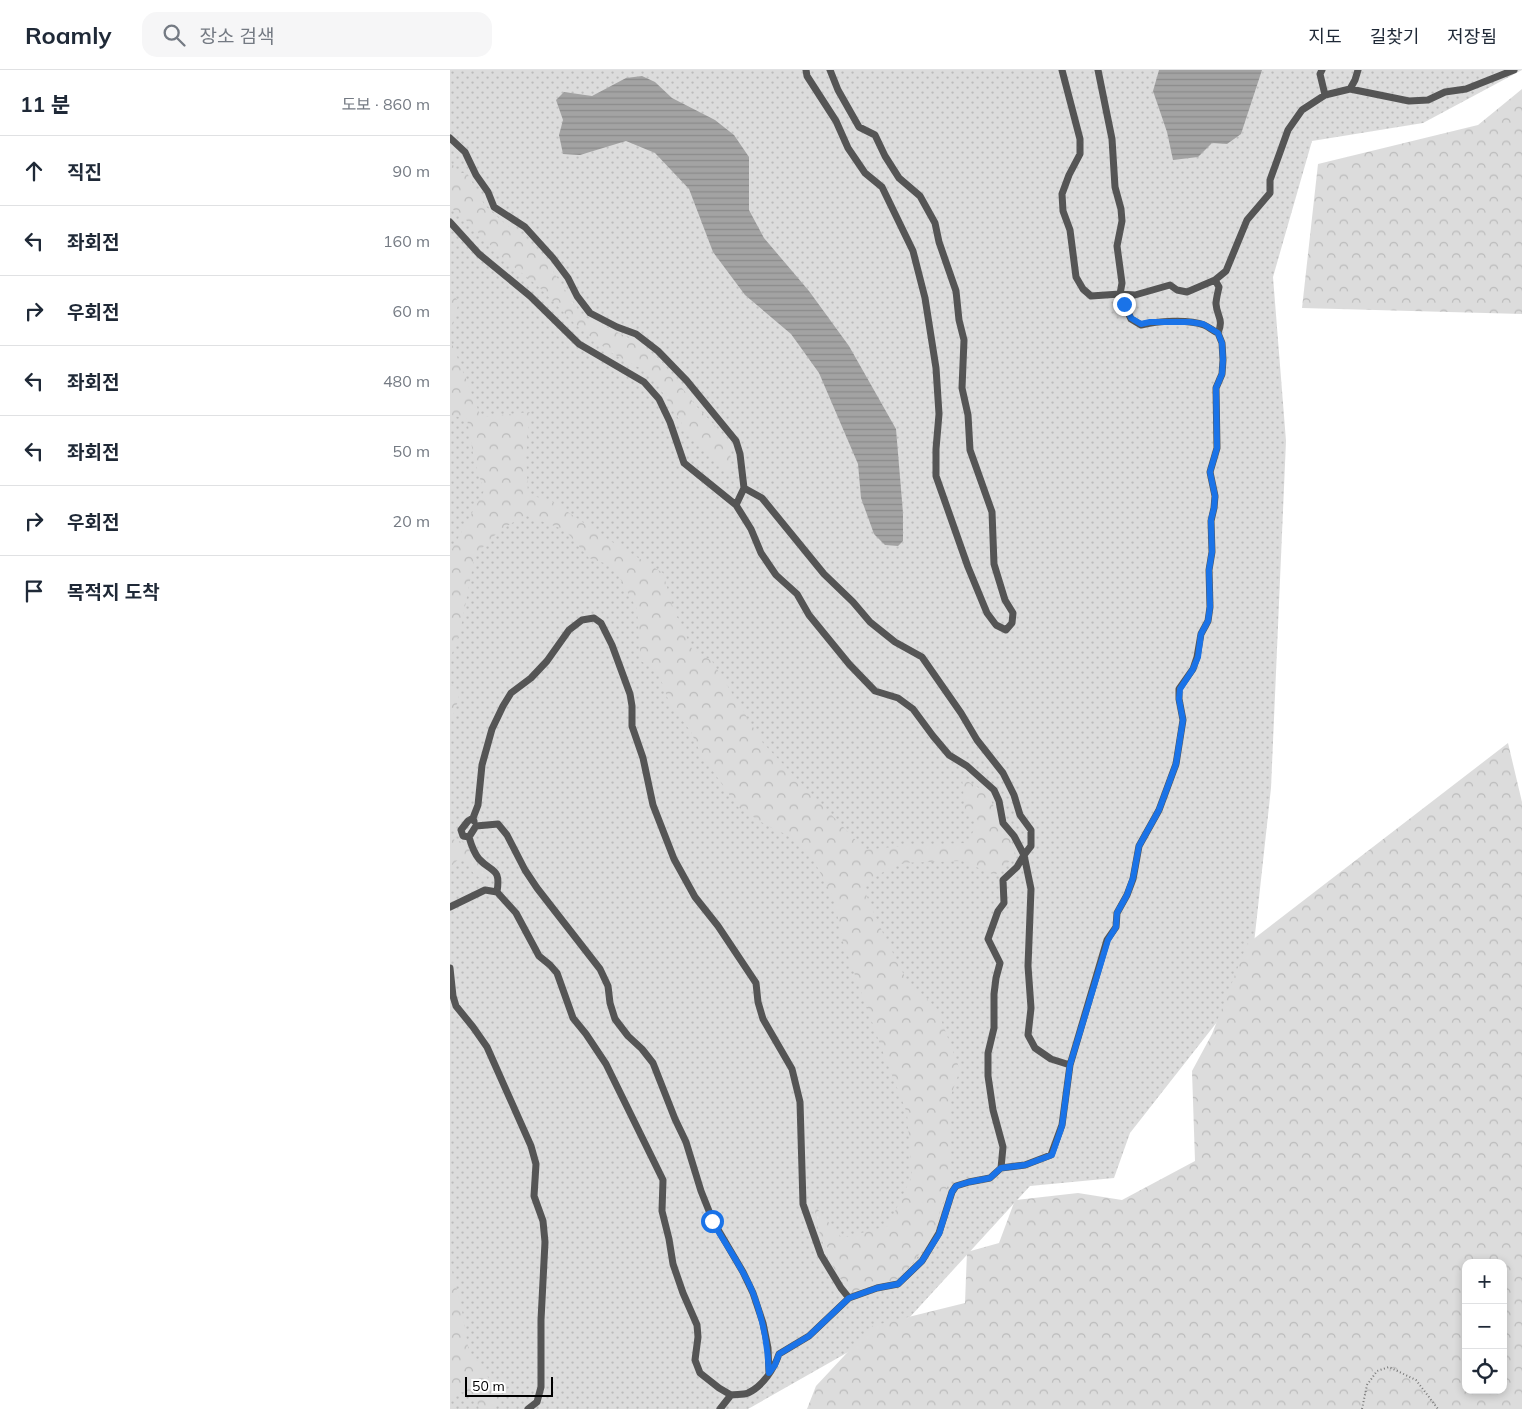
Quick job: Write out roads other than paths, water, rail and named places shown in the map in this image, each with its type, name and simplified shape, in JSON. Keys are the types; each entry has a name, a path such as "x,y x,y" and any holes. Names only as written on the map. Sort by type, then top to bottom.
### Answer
{"lane":[{"path":"806,70 806,76 836,121 848,148 865,173 882,187 913,250 925,298 936,368 939,414 936,476 968,567 987,613 996,625 1006,630 1012,623 1013,613 1005,600 994,564 992,512 970,450 968,415 962,388 964,340 958,320 956,291 939,242 936,223 920,196 899,178 885,156 875,135 859,127 838,90 830,70"},
{"path":"1062,70 1080,139 1080,154 1068,175 1062,194 1063,211 1070,230 1076,277 1083,289 1092,296 1135,295 1170,285 1177,290 1187,292 1215,280 1226,271 1247,220 1270,193 1270,180 1288,130 1302,110 1325,95 1350,88 1409,101 1428,100 1445,92 1466,89 1514,70"},
{"path":"450,907 485,890 497,892 516,913 539,956 557,973 573,1018 606,1064 663,1180 662,1211 674,1264 683,1294 696,1325 698,1337 696,1360 700,1372 719,1388 731,1395 747,1393 761,1383 775,1365 779,1354 809,1336 849,1298 877,1288 898,1284 922,1261 939,1234 952,1192 956,1186 990,1178 1001,1168 1025,1165 1052,1155 1062,1126 1070,1065 1108,940 1116,927 1117,913 1127,895 1133,878 1139,846 1159,810 1176,764 1183,720 1179,699 1180,689 1193,669 1198,657 1201,634 1208,621 1210,607 1209,570 1212,552 1211,520 1215,496 1210,472 1217,448 1216,388 1222,374 1223,360 1222,343 1218,333 1203,324 1190,322 1150,322 1141,324 1131,318 1120,294 1122,283 1117,246 1122,221 1121,209 1115,187 1112,139 1098,70"},
{"path":"1322,70 1320,74 1325,95"},
{"path":"1350,88 1358,70"},
{"path":"450,138 465,152 476,175 488,192 494,207 525,227 553,258 590,313 617,327 636,334 658,351 687,381 736,441 740,454 744,488 736,505"},
{"path":"450,222 479,254 530,296 579,344 644,382 659,399 670,422 684,463 736,505 761,553 776,575 797,594 809,615 849,664 875,691 898,698 913,709 949,755 967,766 994,790 999,802 1003,823 1014,836 1024,855 1031,889 1028,966 1031,1008 1028,1035 1035,1048 1052,1059 1070,1065"},
{"path":"1215,280 1219,287 1216,304 1220,317 1218,333"},
{"path":"744,488 762,498 824,574 853,602 870,622 895,642 922,657 977,740 1003,773 1014,795 1020,815 1032,830 1032,846 1017,867 1003,880 1004,903 998,911 988,939 1000,964 994,994 994,1028 988,1053 988,1076 993,1110 1003,1147 1001,1168"},
{"path":"470,837 463,836 461,830 473,818 478,805 482,765 492,729 503,706 511,694 531,678 547,661 569,630 582,620 594,618 602,623 630,694 632,726 643,758 653,805 674,859 695,897 718,926 756,983 758,1002 763,1019 792,1069 800,1102 803,1204 820,1255 849,1298"},
{"path":"473,818 476,826 470,837 472,846 479,859 490,866 497,874 497,892"},
{"path":"476,826 498,824 507,835 524,870 600,969 608,986 610,1003 615,1019 653,1063 686,1142 712,1221 743,1272 753,1293 763,1323 768,1348 769,1373"},
{"path":"450,968 456,1006 487,1047 531,1146 536,1164 534,1196 543,1221 544,1242 540,1387 537,1402 528,1409"},
{"path":"720,1409 731,1395"}]}
